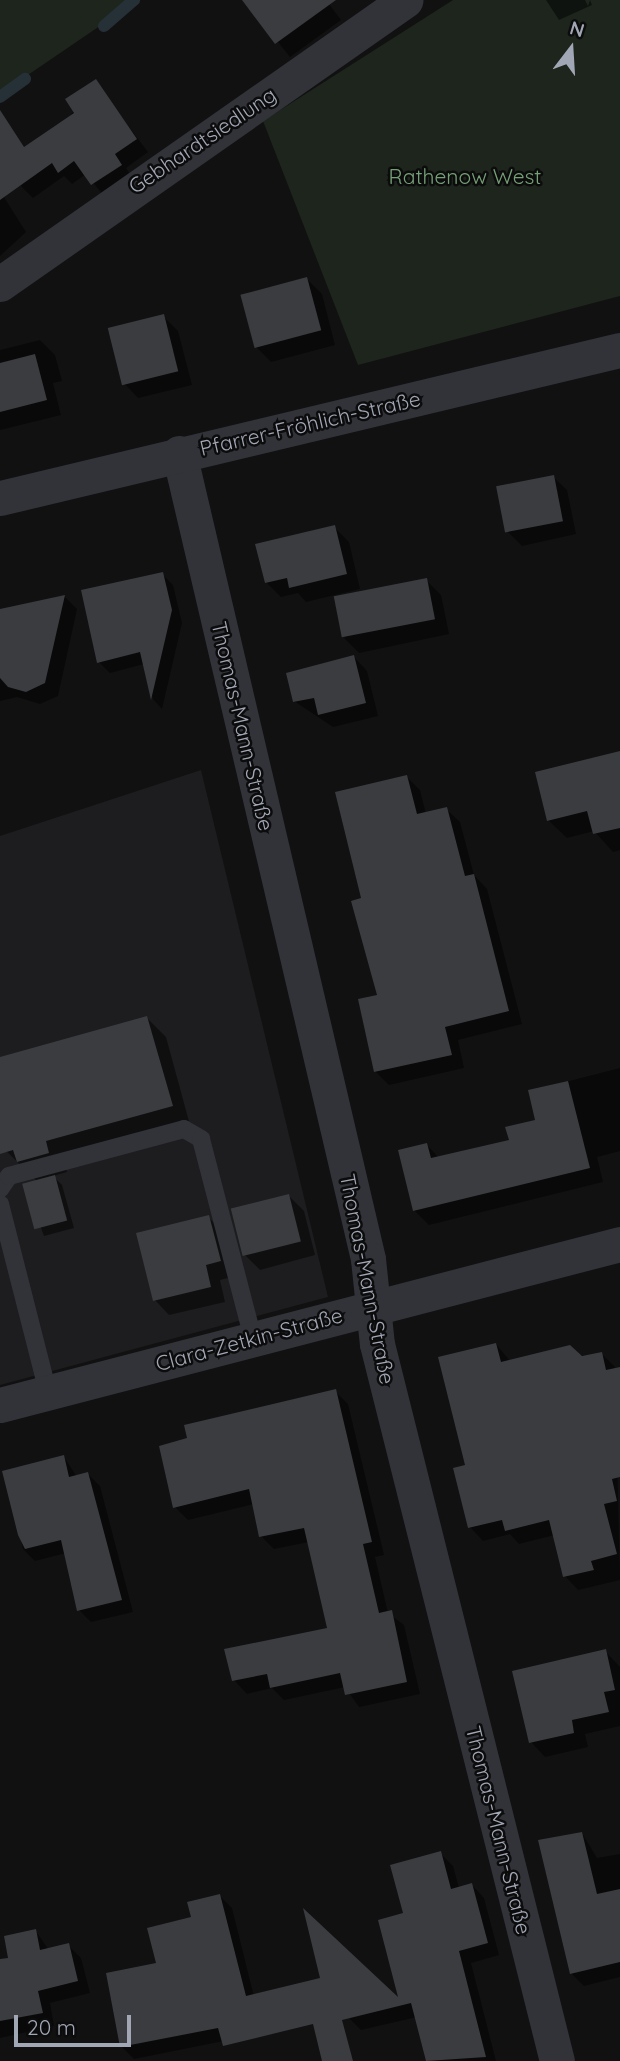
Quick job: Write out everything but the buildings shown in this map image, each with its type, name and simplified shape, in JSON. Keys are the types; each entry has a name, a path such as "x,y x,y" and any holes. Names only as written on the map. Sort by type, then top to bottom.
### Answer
{"street":[{"name":"Gebhardtsiedlung","path":"0,284 406,0"},
{"name":"Pfarrer-Fröhlich-Straße","path":"0,498 179,453 620,350"},
{"name":"Thomas-Mann-Straße","path":"179,453 368,1259 371,1308 556,2061"},
{"name":"Clara-Zetkin-Straße","path":"0,1405 620,1244"}],"lane":[{"path":"0,1189 9,1176 184,1129 201,1139 253,1338"},
{"path":"0,1205 48,1392"}],"shaded area":[{"path":"201,770 328,1297 0,1385 0,836"}],"green space":[{"path":"0,0 138,0 0,94"},
{"name":"Rathenow West","path":"453,0 620,0 620,296 358,365 263,121"}],"waterway":[{"path":"104,26 134,0"},
{"path":"0,97 25,79"}]}
